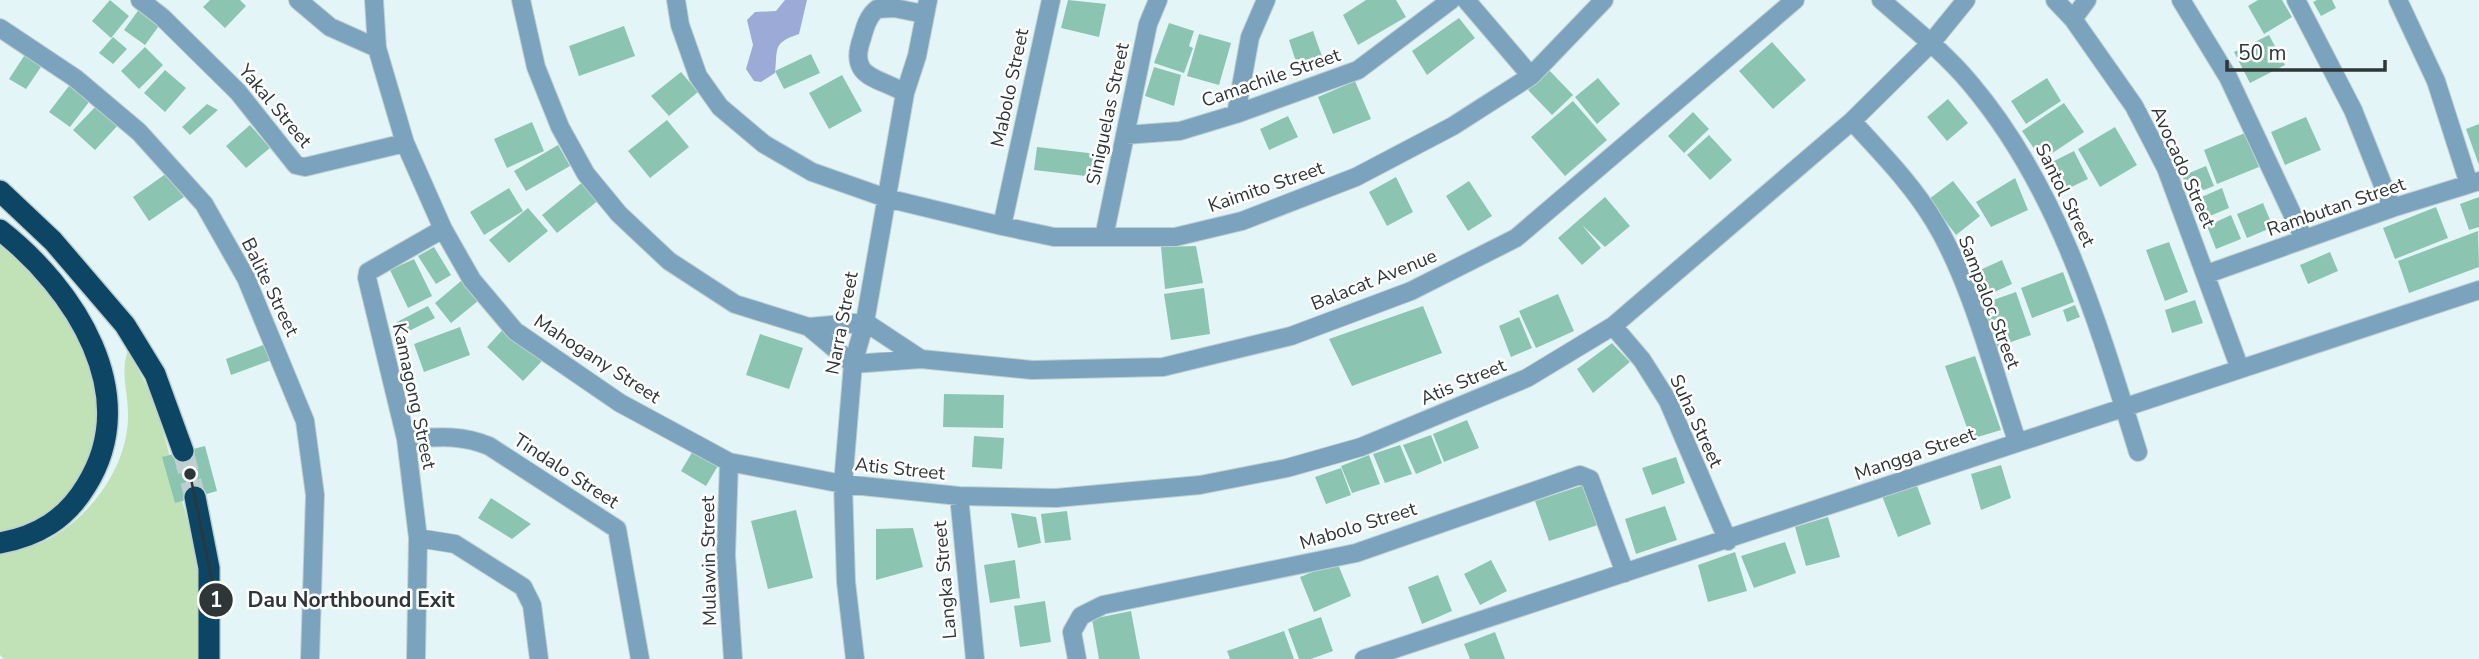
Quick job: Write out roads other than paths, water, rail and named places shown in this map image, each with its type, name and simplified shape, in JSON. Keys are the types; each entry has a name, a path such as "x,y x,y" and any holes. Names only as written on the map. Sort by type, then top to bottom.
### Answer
{"highway":[{"path":"0,191 44,232 125,325 155,374 183,452"},
{"path":"0,230 42,267 75,310 100,367 107,412 101,454 88,483 73,505 38,533 0,543"},
{"path":"195,498 209,568 209,659"}],"street":[{"name":"Yakal Street","path":"140,0 162,17 230,84 296,165 305,167 405,143"},
{"path":"298,0 330,27 377,48"},
{"name":"Mahogany Street","path":"374,0 377,48 405,143 443,229 472,280 515,331 620,403 729,462 843,484"},
{"path":"520,0 536,67 560,127 586,174 619,215 669,261 735,304 810,327 865,322"},
{"name":"Kaimito Street","path":"676,0 680,25 698,76 720,107 764,144 812,172 886,198 1054,237 1175,237 1242,221 1356,177 1453,126 1531,76 1604,0"},
{"name":"Mabolo Street","path":"1002,226 1051,0"},
{"name":"Siniguelas Street","path":"1104,237 1148,24 1158,0"},
{"path":"1236,114 1251,37 1266,0"},
{"name":"Camachile Street","path":"1125,135 1180,131 1358,70 1451,0"},
{"path":"1466,0 1531,76"},
{"name":"Balacat Avenue","path":"853,364 921,359 1032,370 1163,367 1291,336 1411,291 1516,238 1795,0"},
{"name":"Santol Street","path":"1881,0 1931,43 1970,82 2017,145 2059,223 2138,452"},
{"name":"Atis Street","path":"843,484 959,496 1056,498 1200,485 1287,468 1361,447 1527,378 1613,327 1852,121 1931,43 1966,0"},
{"name":"Avocado Street","path":"2054,0 2073,19 2144,127 2166,169 2240,369"},
{"path":"2073,19 2087,0"},
{"path":"2181,0 2228,77 2304,239"},
{"path":"2296,0 2353,110 2392,208"},
{"path":"2398,0 2436,81 2474,183"},
{"path":"905,93 872,78 860,67 857,51 869,18 877,9 926,7"},
{"name":"Narra Street","path":"855,659 846,582 843,484 853,364 865,322 905,93 917,56 926,7"},
{"name":"Balite Street","path":"0,28 75,78 139,132 204,204 246,278 305,421 314,495 310,659"},
{"name":"Sampaloc Street","path":"1852,121 1907,182 1933,219 1954,257 2017,441"},
{"name":"Rambutan Street","path":"2207,274 2392,208 2474,183"},
{"name":"Kamagong Street","path":"416,659 418,538 405,439 367,278 368,272 443,229"},
{"name":"Mangga Street","path":"1364,659 1728,541 2017,441 2479,290"},
{"name":"Balacat Avenue","path":"865,322 921,359"},
{"path":"810,327 853,364"},
{"name":"Suha Street","path":"1613,327 1642,360 1668,401 1728,541"},
{"name":"Tindalo Street","path":"405,439 448,436 470,438 489,446 617,529 640,659"},
{"name":"Mulawin Street","path":"729,462 726,555 733,659"},
{"name":"Mabolo Street","path":"1077,659 1072,632 1081,616 1103,605 1356,553 1580,475 1590,479 1625,573"},
{"name":"Langka Street","path":"959,496 975,659"},
{"path":"418,538 455,544 523,587 532,605 539,659"}],"water":[{"path":"785,0 807,0 799,34 780,44 775,73 761,82 754,81 746,69 753,45 747,20 755,12 776,11"}],"tunnel":[{"path":"183,451 195,497"}],"place":[{"name":"Dau Northbound Exit","path":"190,474"}]}
